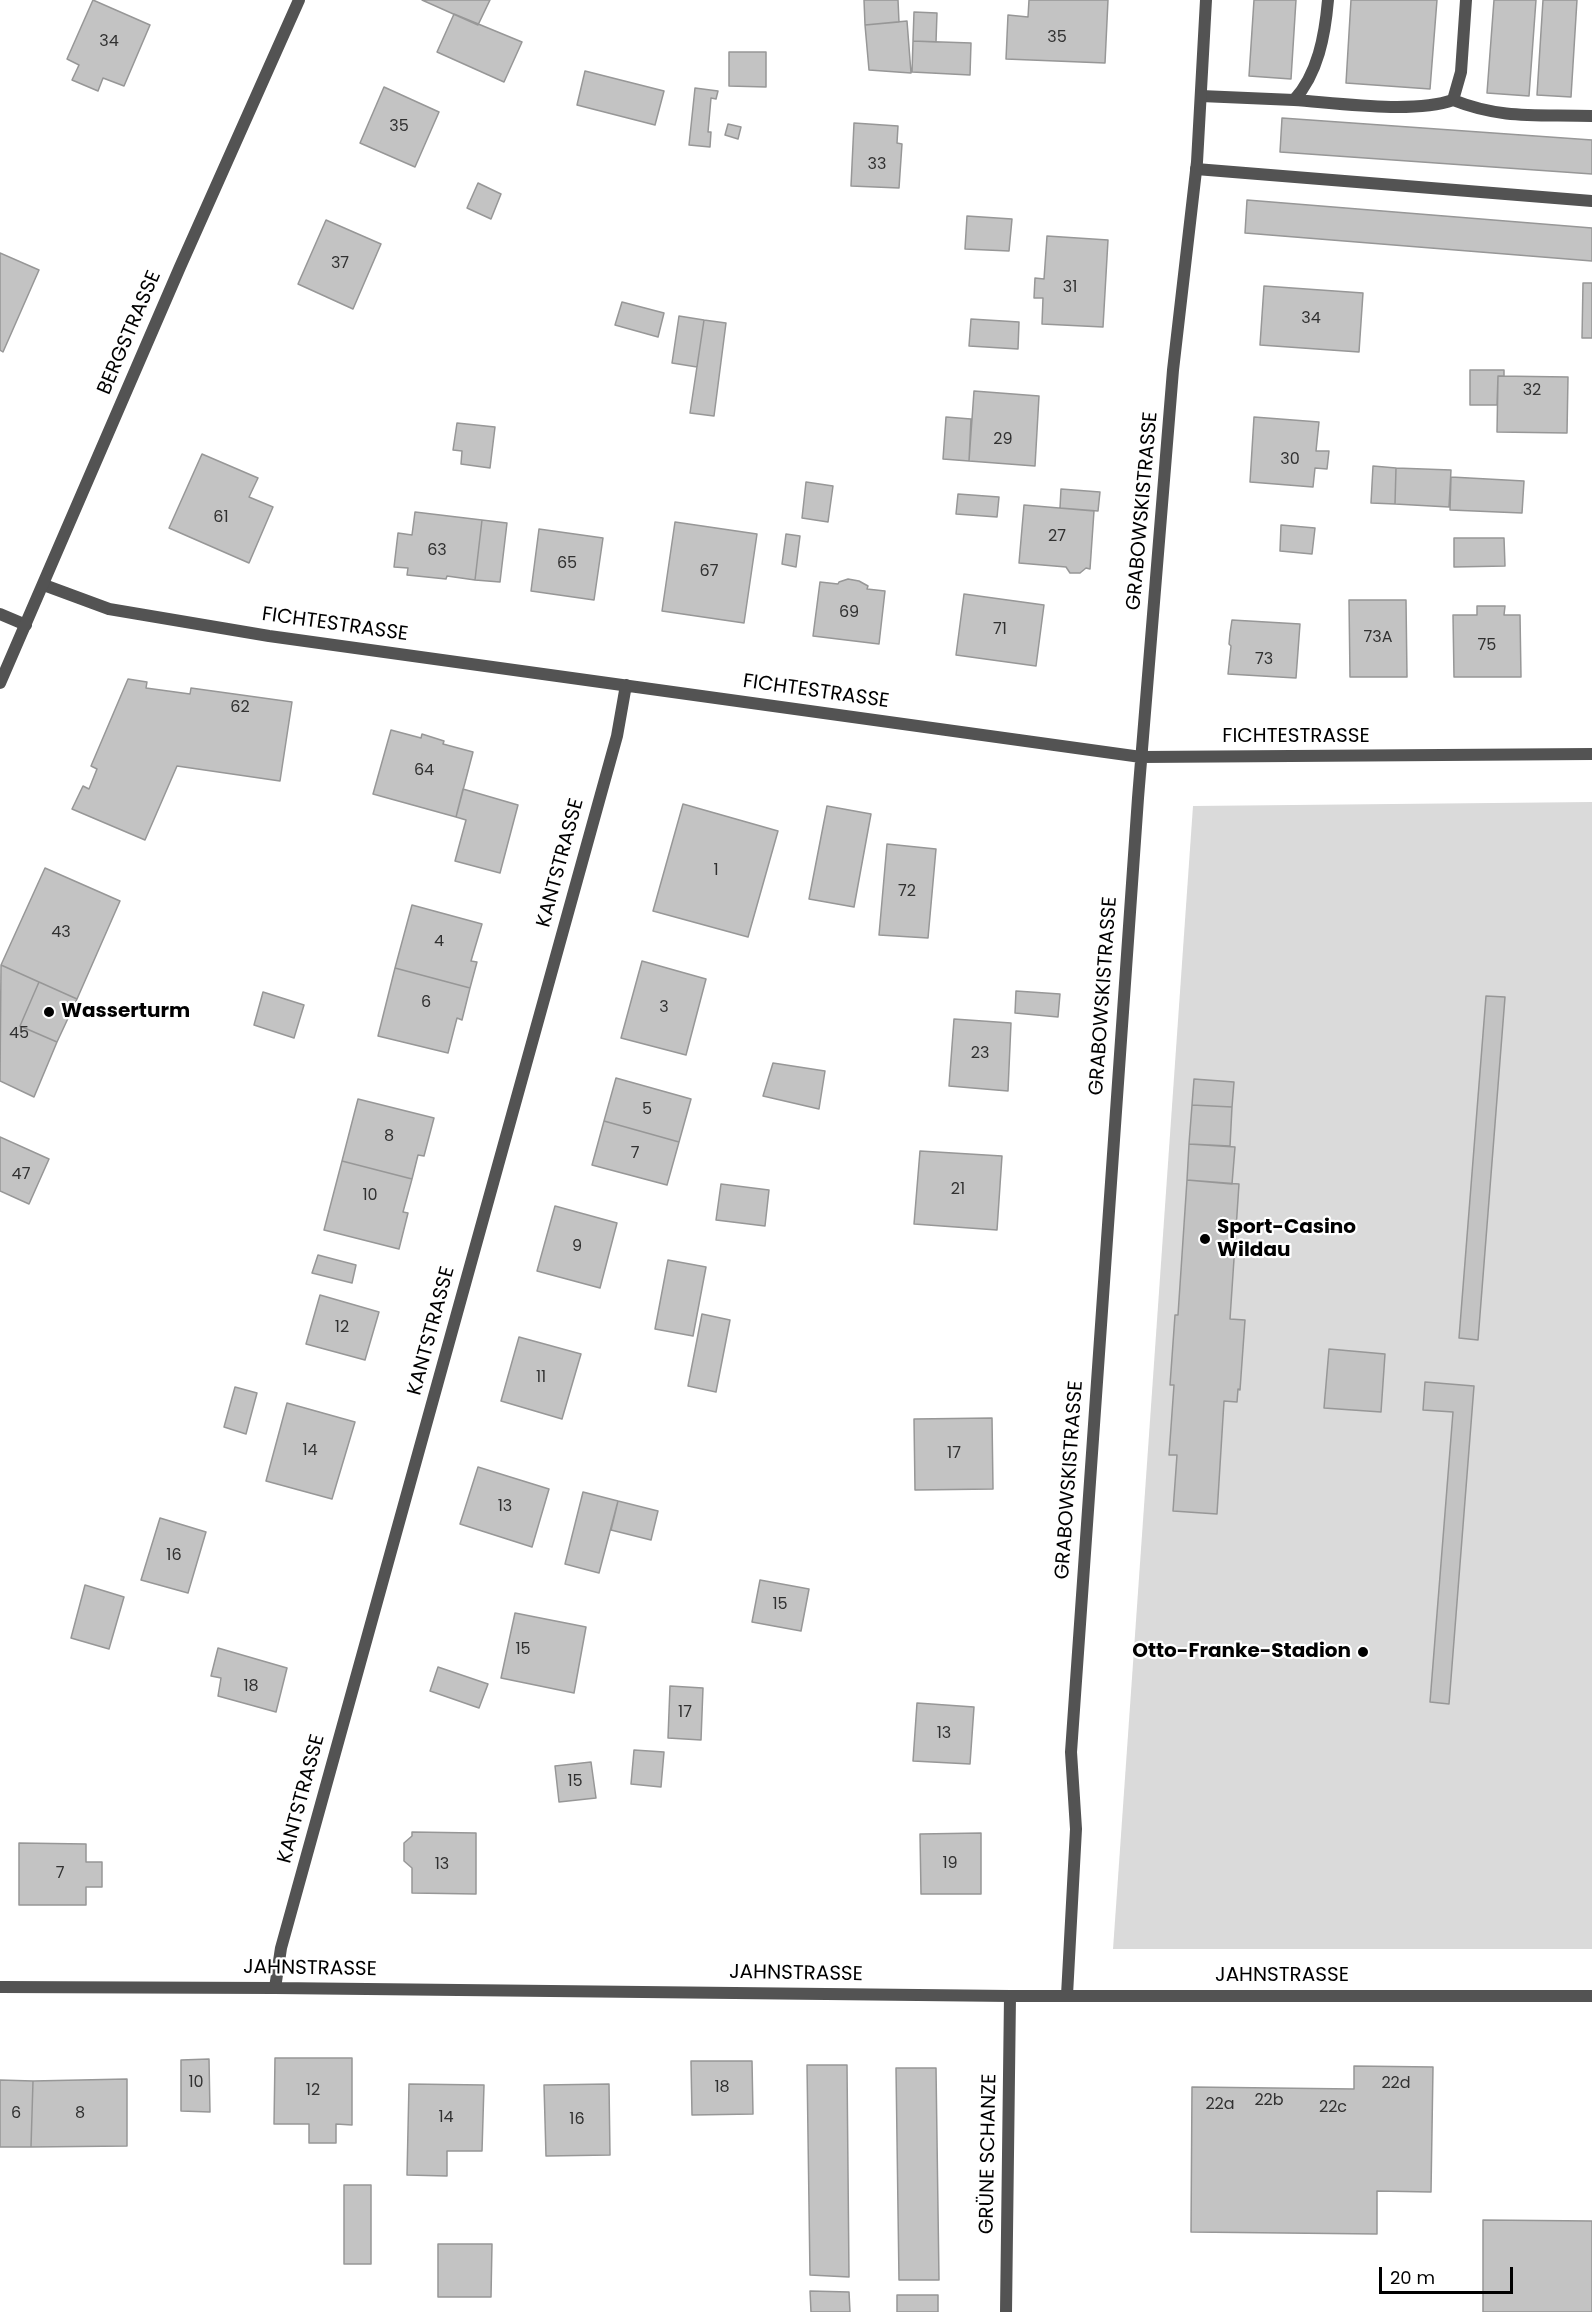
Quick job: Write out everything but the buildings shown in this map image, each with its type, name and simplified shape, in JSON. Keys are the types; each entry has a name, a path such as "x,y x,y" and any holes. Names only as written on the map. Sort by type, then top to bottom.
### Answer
{"street":[{"name":"BERGSTRASSE","path":"0,683 299,0"},
{"name":"GRABOWSKISTRASSE","path":"1067,1995 1076,1828 1071,1752 1141,757 1173,370 1196,169 1206,0"},
{"path":"1294,100 1305,88 1319,54 1328,0"},
{"path":"1453,100 1461,72 1466,0"},
{"path":"1202,96 1392,106 1436,106 1453,100 1475,109 1515,116 1592,116"},
{"path":"1196,169 1592,201"},
{"name":"FICHTESTRASSE","path":"44,585 109,609 269,636 1141,757 1592,754"},
{"path":"0,614 26,625"},
{"name":"KANTSTRASSE","path":"275,1988 281,1948 614,748 626,685"},
{"name":"JAHNSTRASSE","path":"0,1987 1010,1996 1592,1996"},
{"name":"GRÜNE SCHANZE","path":"1006,2312 1010,1996"}],"shaded area":[{"name":"Otto-Franke-Stadion","path":"1592,802 1592,1949 1113,1949 1193,806"}],"place":[{"name":"Wasserturm","path":"49,1012"},
{"name":"Sport-Casino Wildau","path":"1205,1239"},
{"name":"Otto-Franke-Stadion","path":"1363,1652"}]}
